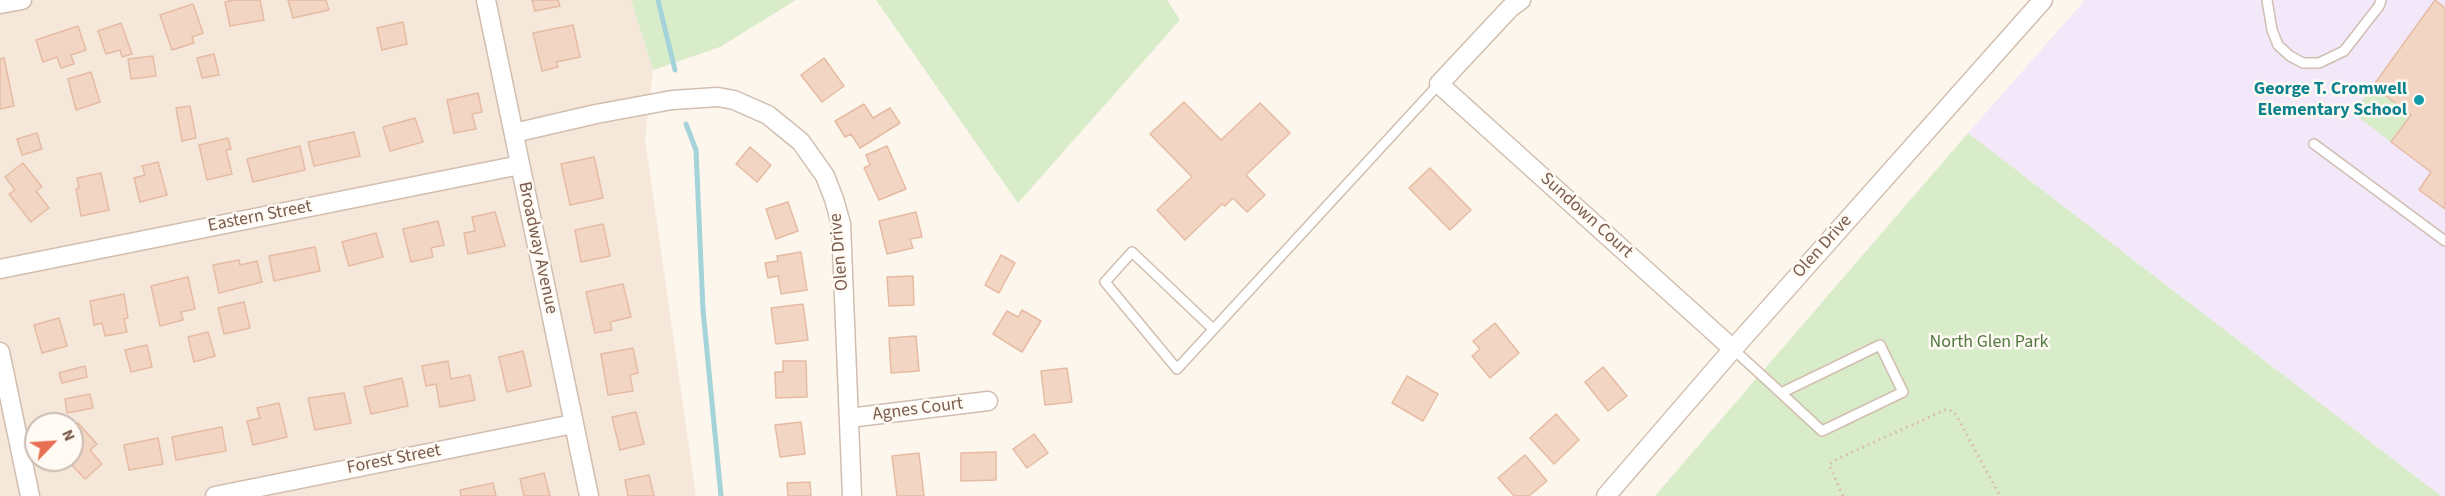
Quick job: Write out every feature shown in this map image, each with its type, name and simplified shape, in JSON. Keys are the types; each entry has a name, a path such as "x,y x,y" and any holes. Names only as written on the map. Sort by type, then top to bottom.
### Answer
{"street":[{"path":"0,4 22,0"},
{"name":"Broadway Avenue","path":"486,0 589,496"},
{"path":"1439,84 1510,8 1521,0"},
{"name":"Olen Drive","path":"1606,496 1733,349 2043,0"},
{"name":"Sundown Court","path":"1439,84 1733,349"},
{"name":"Olen Drive","path":"514,133 625,108 700,97 735,100 768,115 801,142 825,176 841,224 852,496"},
{"name":"Eastern Street","path":"0,269 520,165"},
{"path":"0,352 30,496"},
{"name":"Agnes Court","path":"849,418 988,401"},
{"name":"Forest Street","path":"215,496 573,424"}],"lane":[{"path":"2267,0 2272,30 2278,45 2290,56 2303,63 2319,63 2344,51 2379,6 2380,0"},
{"path":"1213,328 1132,252 1104,282 1177,369 1439,84"},
{"path":"2314,144 2445,240"},
{"path":"1733,349 1822,431 1903,392 1880,345 1781,393"}],"path":[{"path":"1843,496 1829,465 1836,459 1947,408 1955,413 2000,496"}],"shaded area":[{"path":"0,0 631,0 653,70 645,139 696,496 0,496"},
{"path":"2085,0 2445,0 2445,496 2441,496 1968,133"}],"green space":[{"path":"631,0 796,0 720,47 653,70"},
{"path":"876,0 1167,0 1180,20 1018,203"},
{"path":"2373,86 2411,115 2391,142 2353,113"},
{"name":"North Glen Park","path":"1968,133 2441,496 1655,496"}],"building":[{"path":"260,0 264,20 230,26 225,2"},
{"path":"288,0 326,0 329,10 293,18"},
{"path":"532,0 558,0 560,6 535,11"},
{"name":"George T. Cromwell Elementary School","path":"2435,0 2445,8 2445,209 2419,190 2431,172 2391,142 2411,115 2373,86"},
{"path":"193,4 203,33 192,37 194,43 172,50 160,15"},
{"path":"403,22 407,44 382,50 377,28"},
{"path":"121,23 132,54 122,57 120,50 106,54 98,31"},
{"path":"573,25 580,57 556,62 558,67 542,71 533,33"},
{"path":"78,26 86,50 71,55 74,64 61,68 57,57 43,62 36,40"},
{"path":"214,54 219,75 202,78 197,58"},
{"path":"153,56 156,76 131,79 128,59"},
{"path":"4,58 14,106 0,109 0,59"},
{"path":"824,58 844,86 822,102 801,75"},
{"path":"91,72 100,102 76,110 68,79"},
{"path":"478,93 482,112 472,114 476,129 454,133 447,100"},
{"path":"1184,102 1221,140 1260,103 1290,133 1246,175 1265,195 1247,212 1233,198 1225,206 1222,204 1185,240 1157,210 1192,177 1150,134"},
{"path":"864,104 873,118 890,108 900,123 860,148 851,134 845,137 835,121"},
{"path":"190,106 196,138 182,141 176,108"},
{"path":"415,118 423,142 390,151 383,127"},
{"path":"354,132 360,156 314,166 308,142"},
{"path":"37,133 42,149 22,155 17,139"},
{"path":"228,138 231,149 226,150 232,174 207,180 199,145"},
{"path":"300,146 305,170 253,182 247,159"},
{"path":"887,146 906,189 879,200 864,168 870,165 866,155"},
{"path":"750,147 771,165 757,182 736,164"},
{"path":"594,157 603,198 570,205 561,164"},
{"path":"158,162 167,195 140,202 134,178 145,175 142,166"},
{"path":"23,163 42,187 36,191 49,208 31,222 9,194 15,190 5,177"},
{"path":"1430,168 1471,210 1450,230 1409,188"},
{"path":"101,173 109,210 81,216 76,189 79,188 77,178"},
{"path":"788,202 798,231 776,239 766,209"},
{"path":"495,212 505,246 468,254 464,233 475,231 472,217"},
{"path":"916,212 922,237 910,239 913,248 887,254 879,221"},
{"path":"438,221 444,245 431,248 433,257 411,262 403,229"},
{"path":"603,224 610,256 581,262 575,230"},
{"path":"376,233 383,257 349,266 342,242"},
{"path":"315,247 320,271 274,281 269,256"},
{"path":"801,252 807,290 781,294 778,276 768,278 765,263 778,261 777,256"},
{"path":"1001,255 1015,263 999,293 985,285"},
{"path":"239,260 240,265 257,261 262,282 219,293 213,265"},
{"path":"913,276 914,305 889,306 887,277"},
{"path":"188,277 195,309 181,312 183,320 160,326 151,286"},
{"path":"623,284 631,317 610,322 612,330 595,333 586,292"},
{"path":"124,294 128,318 124,319 127,332 105,336 102,323 94,325 90,301"},
{"path":"244,302 250,328 224,334 218,308"},
{"path":"803,304 808,340 776,344 771,308"},
{"path":"1022,310 1041,321 1022,352 993,334 1007,311 1018,317"},
{"path":"59,318 67,346 42,353 34,325"},
{"path":"1495,323 1519,353 1490,378 1472,356 1480,349 1473,341"},
{"path":"208,332 215,356 194,362 188,337"},
{"path":"916,336 919,371 891,373 889,338"},
{"path":"147,345 152,367 131,372 125,350"},
{"path":"633,348 638,373 630,375 633,391 608,395 601,354"},
{"path":"523,351 531,386 507,392 499,357"},
{"path":"448,361 451,379 470,375 475,400 440,407 436,384 426,386 422,366"},
{"path":"783,361 806,361 807,397 776,398 775,372 783,372"},
{"path":"85,366 87,377 62,383 59,373"},
{"path":"1603,367 1627,396 1608,411 1585,382"},
{"path":"1067,368 1072,402 1045,405 1041,371"},
{"path":"1407,376 1438,394 1423,421 1392,403"},
{"path":"402,378 408,406 371,414 364,387"},
{"path":"344,393 351,423 315,430 308,398"},
{"path":"90,394 93,408 67,412 65,399"},
{"path":"279,403 287,437 253,445 247,421 260,418 257,408"},
{"path":"636,412 644,444 620,450 612,417"},
{"path":"1556,414 1579,440 1554,464 1530,438"},
{"path":"801,422 805,454 780,457 775,425"},
{"path":"222,427 226,451 176,460 172,437"},
{"path":"84,430 97,444 90,450 102,464 85,479 78,472 84,472"},
{"path":"1034,434 1048,453 1027,468 1013,449"},
{"path":"158,438 163,464 129,470 124,445"},
{"path":"996,452 996,480 961,481 961,453"},
{"path":"919,453 924,496 897,496 892,456"},
{"path":"1525,455 1547,481 1529,496 1514,496 1498,478"},
{"path":"544,473 550,496 524,496 520,479"},
{"path":"649,475 654,496 628,496 625,480"},
{"path":"810,482 811,496 788,496 787,483"},
{"path":"493,483 496,496 461,496 460,490"}],"waterway":[{"path":"658,0 675,70"},
{"path":"686,124 696,150 703,310 721,496"}],"place":[{"name":"George T. Cromwell Elementary School","path":"2419,100"}]}
